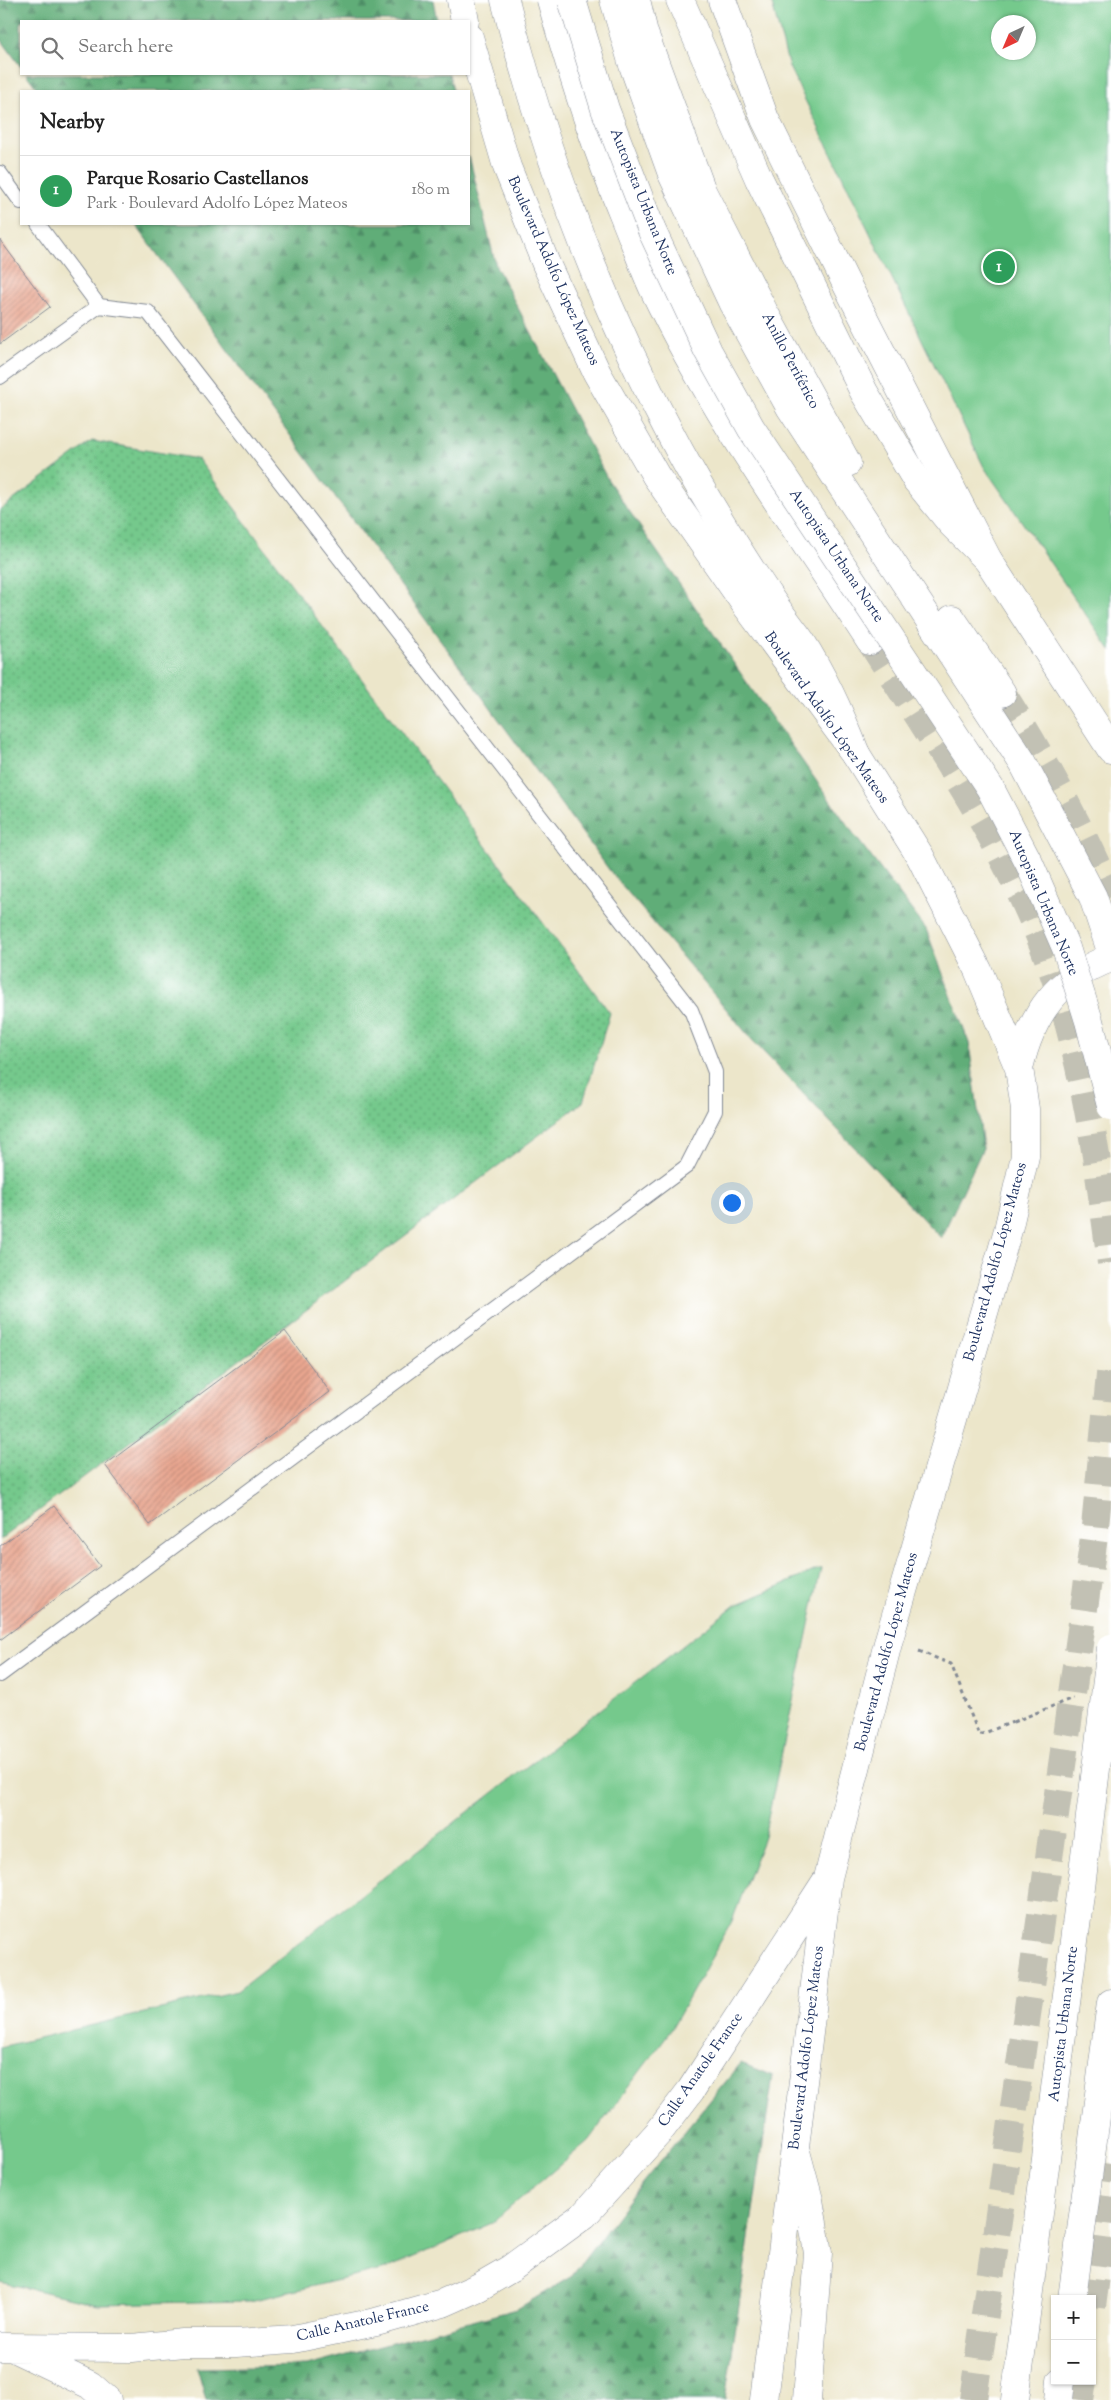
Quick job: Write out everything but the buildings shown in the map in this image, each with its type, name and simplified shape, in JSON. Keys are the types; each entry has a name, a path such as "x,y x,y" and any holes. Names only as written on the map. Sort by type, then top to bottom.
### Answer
{"main road":[{"path":"461,0 465,20"},
{"path":"505,0 542,128 570,211 603,293 639,372 679,450 722,524 769,597 801,642 829,691 856,754"},
{"path":"551,0 565,52 600,158 652,287 713,397 870,641"},
{"name":"Autopista Urbana Norte","path":"572,0 605,109 648,223 708,352 751,428 990,788 1029,863 1066,948 1089,1021 1111,1106"},
{"path":"614,0 633,65 672,174 734,304 790,407 1022,763 1093,897 1111,952"},
{"name":"Anillo Periférico","path":"636,0 644,33 702,191 764,312 843,458 1002,693"},
{"path":"680,0 759,179 864,392 917,481 951,523 988,560"},
{"path":"722,0 764,119 988,560 1111,749"},
{"name":"Boulevard Adolfo López Mateos","path":"470,40 507,167 546,264 597,372 656,476 748,608 856,754 925,865 978,970 1019,1068 1025,1109 1025,1156 1008,1230 888,1639 828,1878 764,2400"},
{"path":"1019,1068 1025,1042 1036,1018 1051,997 1071,979 1093,965 1111,958"},
{"name":"Autopista Urbana Norte","path":"1015,2400 1111,1648"},
{"name":"Calle Anatole France","path":"5,2347 132,2348 183,2343 236,2343 293,2339 376,2322 443,2303 479,2287 510,2269 584,2215 658,2132 691,2090 828,1878"},
{"path":"1073,2295 1111,2003"},
{"path":"795,2148 810,2200 818,2253 816,2302 809,2360 808,2400"},
{"path":"5,2347 90,2385 107,2400"},
{"path":"1059,2400 1061,2385"}],"lane":[{"path":"0,173 20,201"},
{"path":"39,225 99,306"},
{"path":"0,377 99,306 148,312 691,1010 715,1072 715,1111 687,1166 0,1675"}],"path":[{"path":"888,1639 951,1664 979,1735 1075,1697"}],"green space":[{"path":"0,0 433,0 437,20 20,20 20,66 0,38"},
{"path":"771,0 1111,0 1111,651 984,467 789,67"},
{"path":"27,75 449,75 453,90 38,90"},
{"path":"470,160 496,266 608,480 856,837 926,929 969,1043 983,1148 941,1238 753,1041 610,871 136,225 470,225"},
{"path":"92,441 198,459 610,1013 583,1102 0,1540 0,510"},
{"path":"821,1568 764,1837 732,1921 671,2030 588,2141 492,2223 386,2269 250,2301 98,2304 0,2282 0,2047 237,1991 734,1606"},
{"path":"741,2063 773,2076 725,2400 206,2400 197,2368 307,2366 517,2309 572,2276 639,2187"}],"tunnel":[{"path":"870,641 973,804 997,846 1038,933 1066,1013 1083,1084 1096,1155 1111,1263"},
{"path":"1002,693 1061,793 1111,897"},
{"path":"973,2400 1094,1537 1111,1365"},
{"path":"1094,2295 1111,2164"},
{"path":"1080,2400 1082,2385"}],"place":[{"name":"Parque Rosario Castellanos","path":"999,267"}]}
